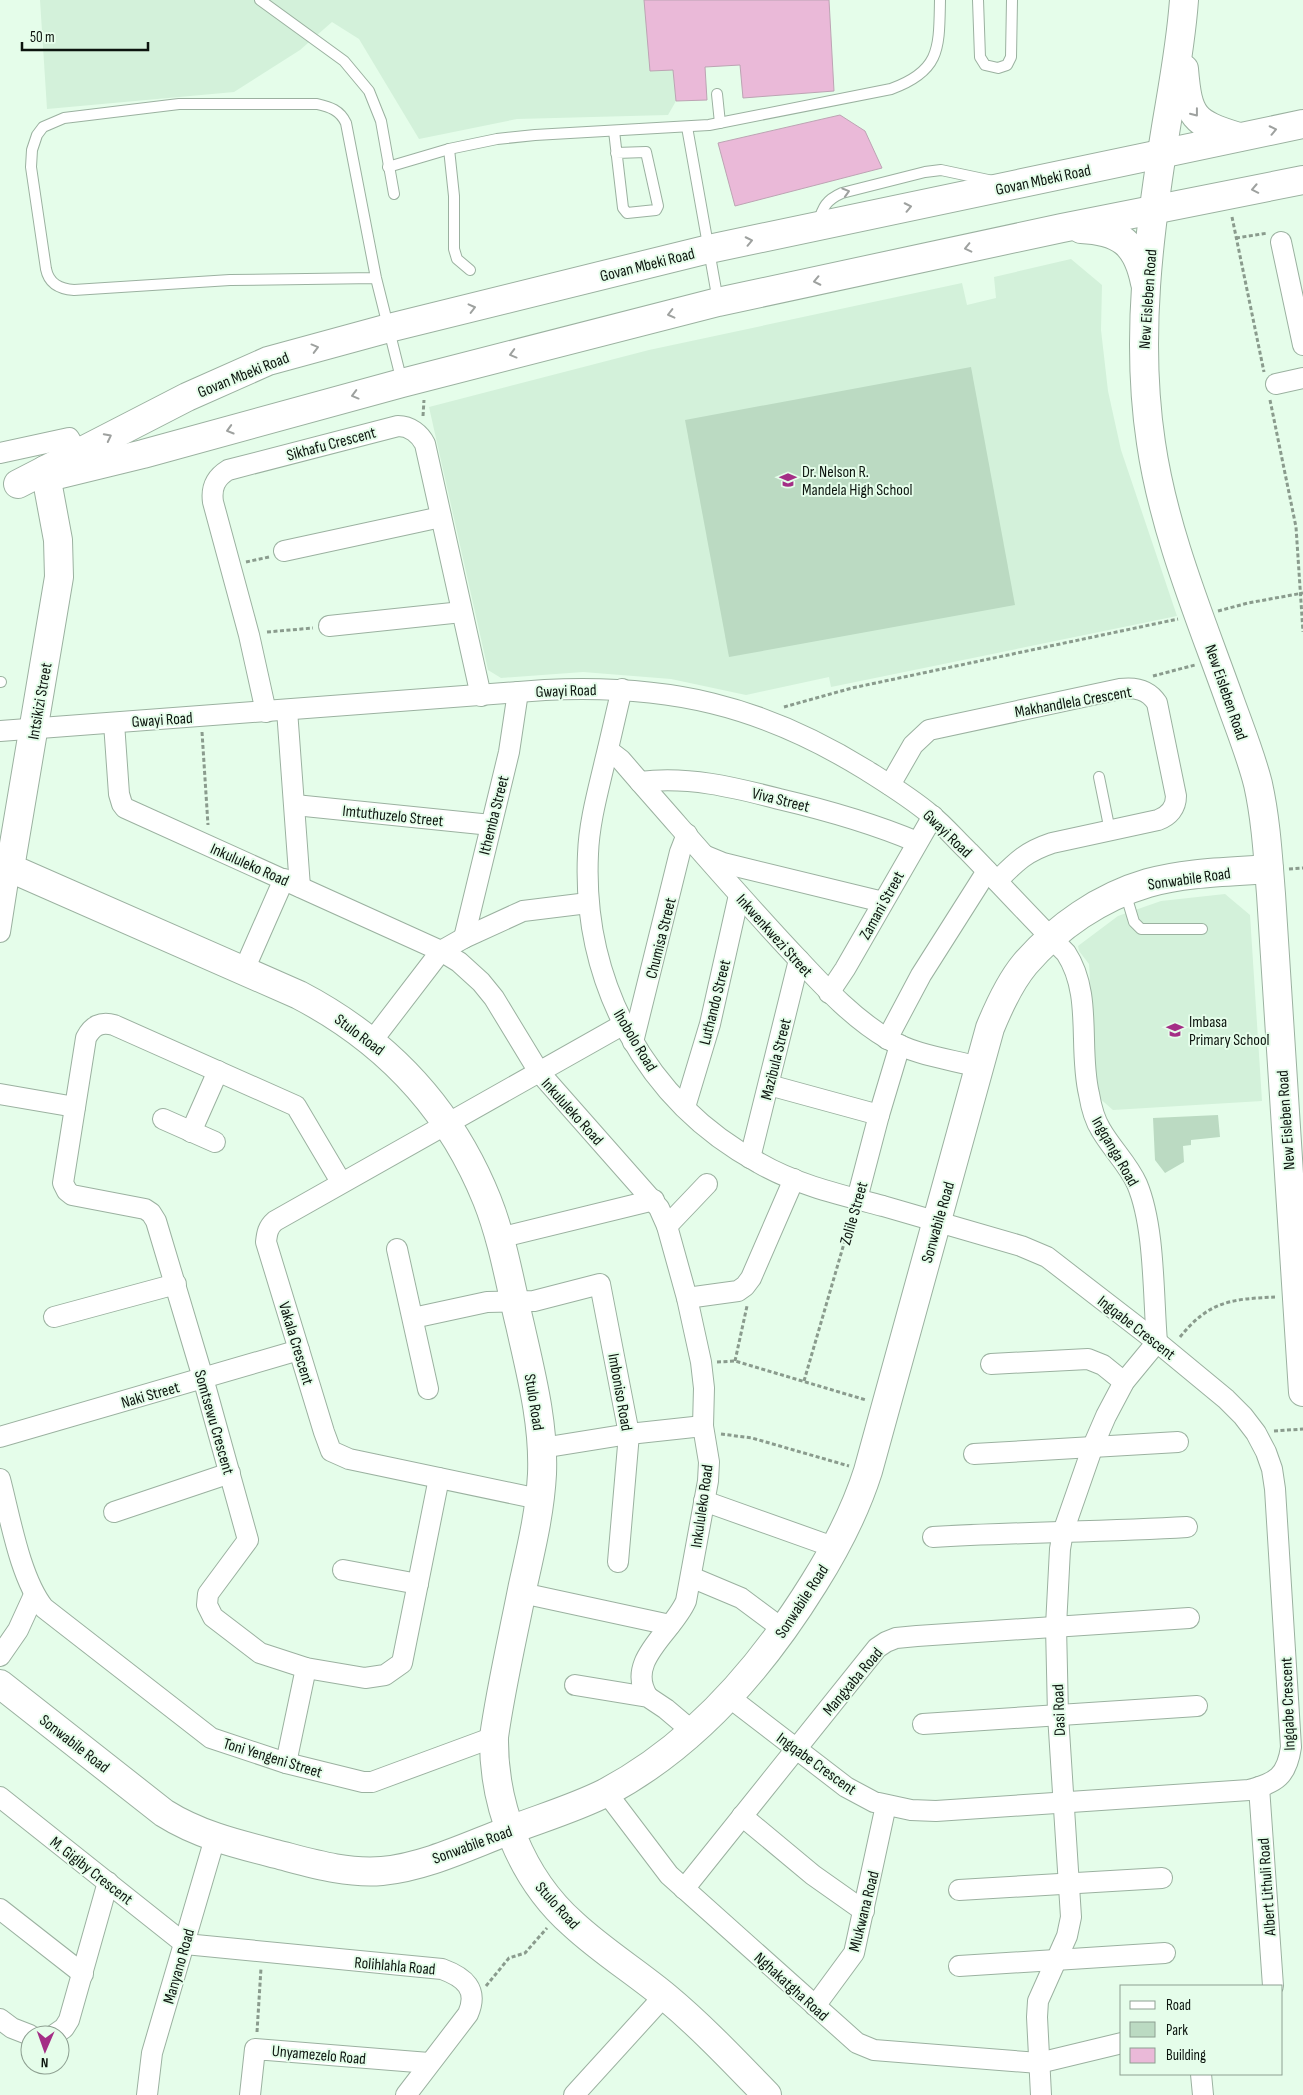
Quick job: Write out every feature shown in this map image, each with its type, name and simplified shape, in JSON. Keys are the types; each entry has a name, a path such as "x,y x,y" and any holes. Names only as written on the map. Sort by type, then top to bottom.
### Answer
{"main road":[{"name":"New Eisleben Road","path":"1184,0 1182,32 1154,209 1146,292 1144,363 1151,444 1170,531 1257,783 1278,869 1303,1392"},
{"path":"1182,32 1186,97 1190,109 1195,116 1214,129 1240,137"},
{"name":"Govan Mbeki Road","path":"46,474 78,452 187,397 248,368 268,361 388,328 709,249 1303,124"},
{"name":"Govan Mbeki Road","path":"9,486 46,474 143,454 402,382 718,302 1062,228 1303,180"},
{"path":"1062,228 1099,230 1109,232 1125,240 1138,258 1146,292"},
{"name":"Intsikizi Street","path":"10,868 59,577 58,540 46,474"},
{"name":"Stulo Road","path":"10,868 244,970 325,1008 372,1041 412,1078 447,1124 462,1148 481,1186 499,1238 533,1385 542,1448 539,1498 494,1738 494,1756 500,1794 511,1830 535,1882 560,1912 586,1936 699,2025 766,2095"},
{"name":"Sonwabile Road","path":"0,1684 180,1823 215,1838 320,1866 361,1871 382,1871 422,1862 579,1805 606,1792 662,1756 729,1697 784,1630 836,1548 863,1487 868,1471 990,1028 1001,1003 1024,965 1064,926 1105,900 1124,891 1173,878 1278,869"}],"street":[{"path":"1280,242 1294,265 1303,345"},
{"path":"1270,386 1303,378"},
{"name":"Sikhafu Crescent","path":"266,712 249,634 212,495 215,482 219,475 228,470 392,427 404,426 422,437 426,444 481,696"},
{"path":"0,453 69,438 78,452"},
{"path":"284,550 441,517"},
{"path":"329,626 462,612"},
{"name":"Gwayi Road","path":"0,731 587,688 622,689 690,698 773,722 832,750 890,786 932,816 1052,938"},
{"name":"Ihobolo Road","path":"622,689 591,826 588,853 588,903 598,962 606,988 629,1033 648,1065 685,1107 696,1119 727,1144 750,1158 818,1188 937,1222"},
{"name":"Makhandlela Crescent","path":"890,786 914,745 929,730 1120,689 1141,690 1148,692 1157,702 1176,802 1164,818 1035,848 992,876 921,975 893,1042"},
{"name":"Ithemba Street","path":"464,938 509,752 518,692"},
{"path":"244,970 292,883 295,805 287,710"},
{"name":"Inkululeko Road","path":"114,723 119,794 122,804 129,811 292,883 441,952 465,967 494,998 539,1072 654,1200 667,1226 687,1298 701,1362 704,1388 703,1429 709,1462 691,1577 682,1611 670,1625 642,1667 640,1682 648,1697"},
{"name":"Inkwenkwezi Street","path":"608,750 621,760 739,895 829,993 893,1042 979,1067"},
{"name":"Viva Street","path":"640,782 660,779 716,783 850,817 917,842"},
{"name":"Imtuthuzelo Street","path":"295,805 491,825"},
{"name":"Zamani Street","path":"829,993 845,969 932,816"},
{"name":"Chumisa Street","path":"629,1033 680,852 687,834"},
{"path":"705,856 723,863 883,902"},
{"name":"Intsikizi Street","path":"0,932 10,868"},
{"name":"Luthando Street","path":"685,1107 710,1024 739,895"},
{"path":"372,1041 441,952 464,938 524,911 588,903"},
{"name":"Ingqanga Road","path":"1052,938 1066,953 1078,976 1085,1074 1093,1113 1100,1130 1136,1182 1145,1204 1163,1347"},
{"name":"Mazibula Street","path":"750,1158 799,960"},
{"name":"Somtsewu Crescent","path":"341,1182 296,1106 114,1025 103,1023 93,1028 86,1038 63,1178 64,1187 72,1195 78,1197 139,1208 151,1213 156,1221 176,1284 248,1540 208,1594 207,1605 213,1616 260,1653 306,1668 365,1678 385,1675 402,1663 438,1478"},
{"name":"Vakala Crescent","path":"539,1498 349,1459 331,1450 266,1242 266,1236 269,1226 275,1221 341,1182 539,1072 629,1033"},
{"name":"Zolile Street","path":"857,1200 879,1115 893,1042"},
{"path":"191,1132 218,1071"},
{"path":"769,1085 879,1115"},
{"path":"0,1094 75,1107"},
{"path":"163,1119 215,1142"},
{"path":"687,1298 738,1291 745,1286 751,1278 794,1179"},
{"path":"667,1226 707,1184"},
{"path":"499,1238 654,1200"},
{"name":"Ingqabe Crescent","path":"729,1697 846,1788 874,1802 911,1810 1248,1790 1270,1784 1279,1778 1285,1770 1291,1747 1275,1488 1272,1469 1256,1433 1226,1399 1163,1347 1047,1257 1021,1246 937,1222"},
{"path":"397,1249 414,1318 428,1389"},
{"path":"54,1316 176,1284"},
{"name":"Imboniso Road","path":"514,1301 534,1301 600,1284 629,1434 618,1562"},
{"path":"414,1318 487,1302 514,1301"},
{"name":"Dasi Road","path":"1041,2095 1036,2017 1038,2001 1069,1928 1071,1917 1058,1715 1056,1626 1060,1549 1063,1532 1093,1446 1124,1382 1163,1347"},
{"name":"Naki Street","path":"0,1437 299,1350"},
{"path":"991,1364 1088,1359 1103,1365 1124,1382"},
{"path":"542,1448 629,1434 703,1429"},
{"path":"974,1454 1178,1442"},
{"path":"114,1512 230,1473"},
{"path":"0,1479 27,1577 34,1595 18,1630 0,1656"},
{"path":"704,1501 836,1548"},
{"path":"933,1537 1187,1527"},
{"path":"343,1570 418,1584"},
{"path":"691,1577 740,1598 784,1630"},
{"path":"522,1593 670,1625"},
{"name":"Toni Yengeni Street","path":"34,1595 44,1608 211,1738 286,1762 363,1782 372,1782 494,1738"},
{"name":"Mangxaba Road","path":"684,1889 877,1648 886,1642 917,1636 1189,1618"},
{"path":"286,1762 306,1668"},
{"path":"575,1685 648,1697 666,1709 692,1731"},
{"path":"923,1724 1197,1706"},
{"name":"Albert Lithuli Road","path":"1259,1787 1272,1985"},
{"name":"Nghakatgha Road","path":"606,1792 658,1863 684,1889 857,2044 874,2050 1039,2063 1120,2044"},
{"name":"M. Gigiby Crescent","path":"0,1797 184,1944"},
{"name":"Mlukwana Road","path":"815,2006 854,1953 886,1805"},
{"path":"742,1816 813,1875 864,1911"},
{"name":"Manyano Road","path":"147,2095 152,2054 215,1838"},
{"path":"958,1890 1162,1878"},
{"path":"66,2025 83,1974 108,1882"},
{"path":"0,1909 83,1974"},
{"name":"Rolihlahla Road","path":"184,1944 442,1969 463,1979 470,1988"},
{"path":"959,1966 1165,1953"},
{"path":"406,2095 468,2014 472,1996 470,1988"},
{"path":"574,2095 664,1996"},
{"path":"0,2019 20,2031"},
{"name":"Unyamezelo Road","path":"250,2095 255,2049 429,2063"},
{"path":"1201,2075 1203,2095"}],"lane":[{"path":"260,0 344,61 369,91 380,121 394,194"},
{"path":"388,167 449,149 496,140 535,135 687,127 720,123 891,89 920,76 936,53 939,38 940,0"},
{"path":"978,0 980,57 984,65 998,68 1006,65 1011,57 1012,0"},
{"path":"717,94 720,123"},
{"path":"376,278 240,280 74,290 60,288 53,283 46,269 31,166 32,150 37,135 43,127 64,118 179,104 317,104 329,107 340,113 346,123 376,278 402,382"},
{"path":"687,127 718,302"},
{"path":"614,131 616,153 622,208 627,213 656,210 658,206 646,152 616,153"},
{"path":"449,149 454,196 454,249 457,259 470,270"},
{"path":"1099,777 1110,830"},
{"path":"1124,891 1134,922 1141,929 1202,929"}],"path":[{"path":"1231,214 1270,386 1296,527 1302,593 1303,632"},
{"path":"1236,238 1266,232 1280,242"},
{"path":"231,566 275,555 284,550"},
{"path":"1217,611 1248,602 1302,593"},
{"path":"780,708 852,688 1184,618"},
{"path":"249,634 329,626"},
{"path":"1141,690 1150,678 1159,674 1216,661"},
{"path":"201,716 209,846"},
{"path":"1278,869 1303,868"},
{"name":"Zolile Street","path":"804,1381 857,1200"},
{"path":"736,1361 738,1340 749,1296 738,1291"},
{"path":"1163,1347 1209,1309 1229,1301 1297,1295"},
{"path":"701,1362 736,1361 885,1406"},
{"path":"703,1429 752,1438 868,1471"},
{"path":"1256,1433 1303,1429"},
{"path":"470,1988 484,1989 509,1958 525,1953 560,1912"},
{"path":"255,2049 262,1952"}],"shaded area":[{"path":"40,0 644,0 673,70 676,101 668,115 517,119 419,139 359,39 332,22 300,50 234,92 47,109"},
{"name":"Dr. Nelson R. Mandela High School","path":"1071,259 1102,285 1101,330 1108,391 1121,450 1177,616 831,687 829,677 746,695 671,679 583,672 501,678 488,670 429,407 649,350 962,283 967,305 996,298 994,277"},
{"name":"Imbasa Primary School","path":"1225,894 1250,915 1262,1101 1113,1110 1097,1096 1089,964 1079,951 1078,946 1118,916 1161,901"}],"green space":[{"path":"971,367 1015,605 729,657 685,420"},
{"path":"1218,1115 1220,1137 1191,1140 1191,1145 1183,1146 1184,1162 1165,1173 1155,1160 1153,1118"}],"building":[{"path":"644,0 829,0 834,91 743,98 740,65 705,67 707,100 676,101 673,70 650,71"},
{"path":"840,115 865,131 882,168 735,206 718,143"}],"place":[{"name":"Dr. Nelson R. Mandela High School","path":"788,480"},
{"name":"Imbasa Primary School","path":"1175,1030"}]}
